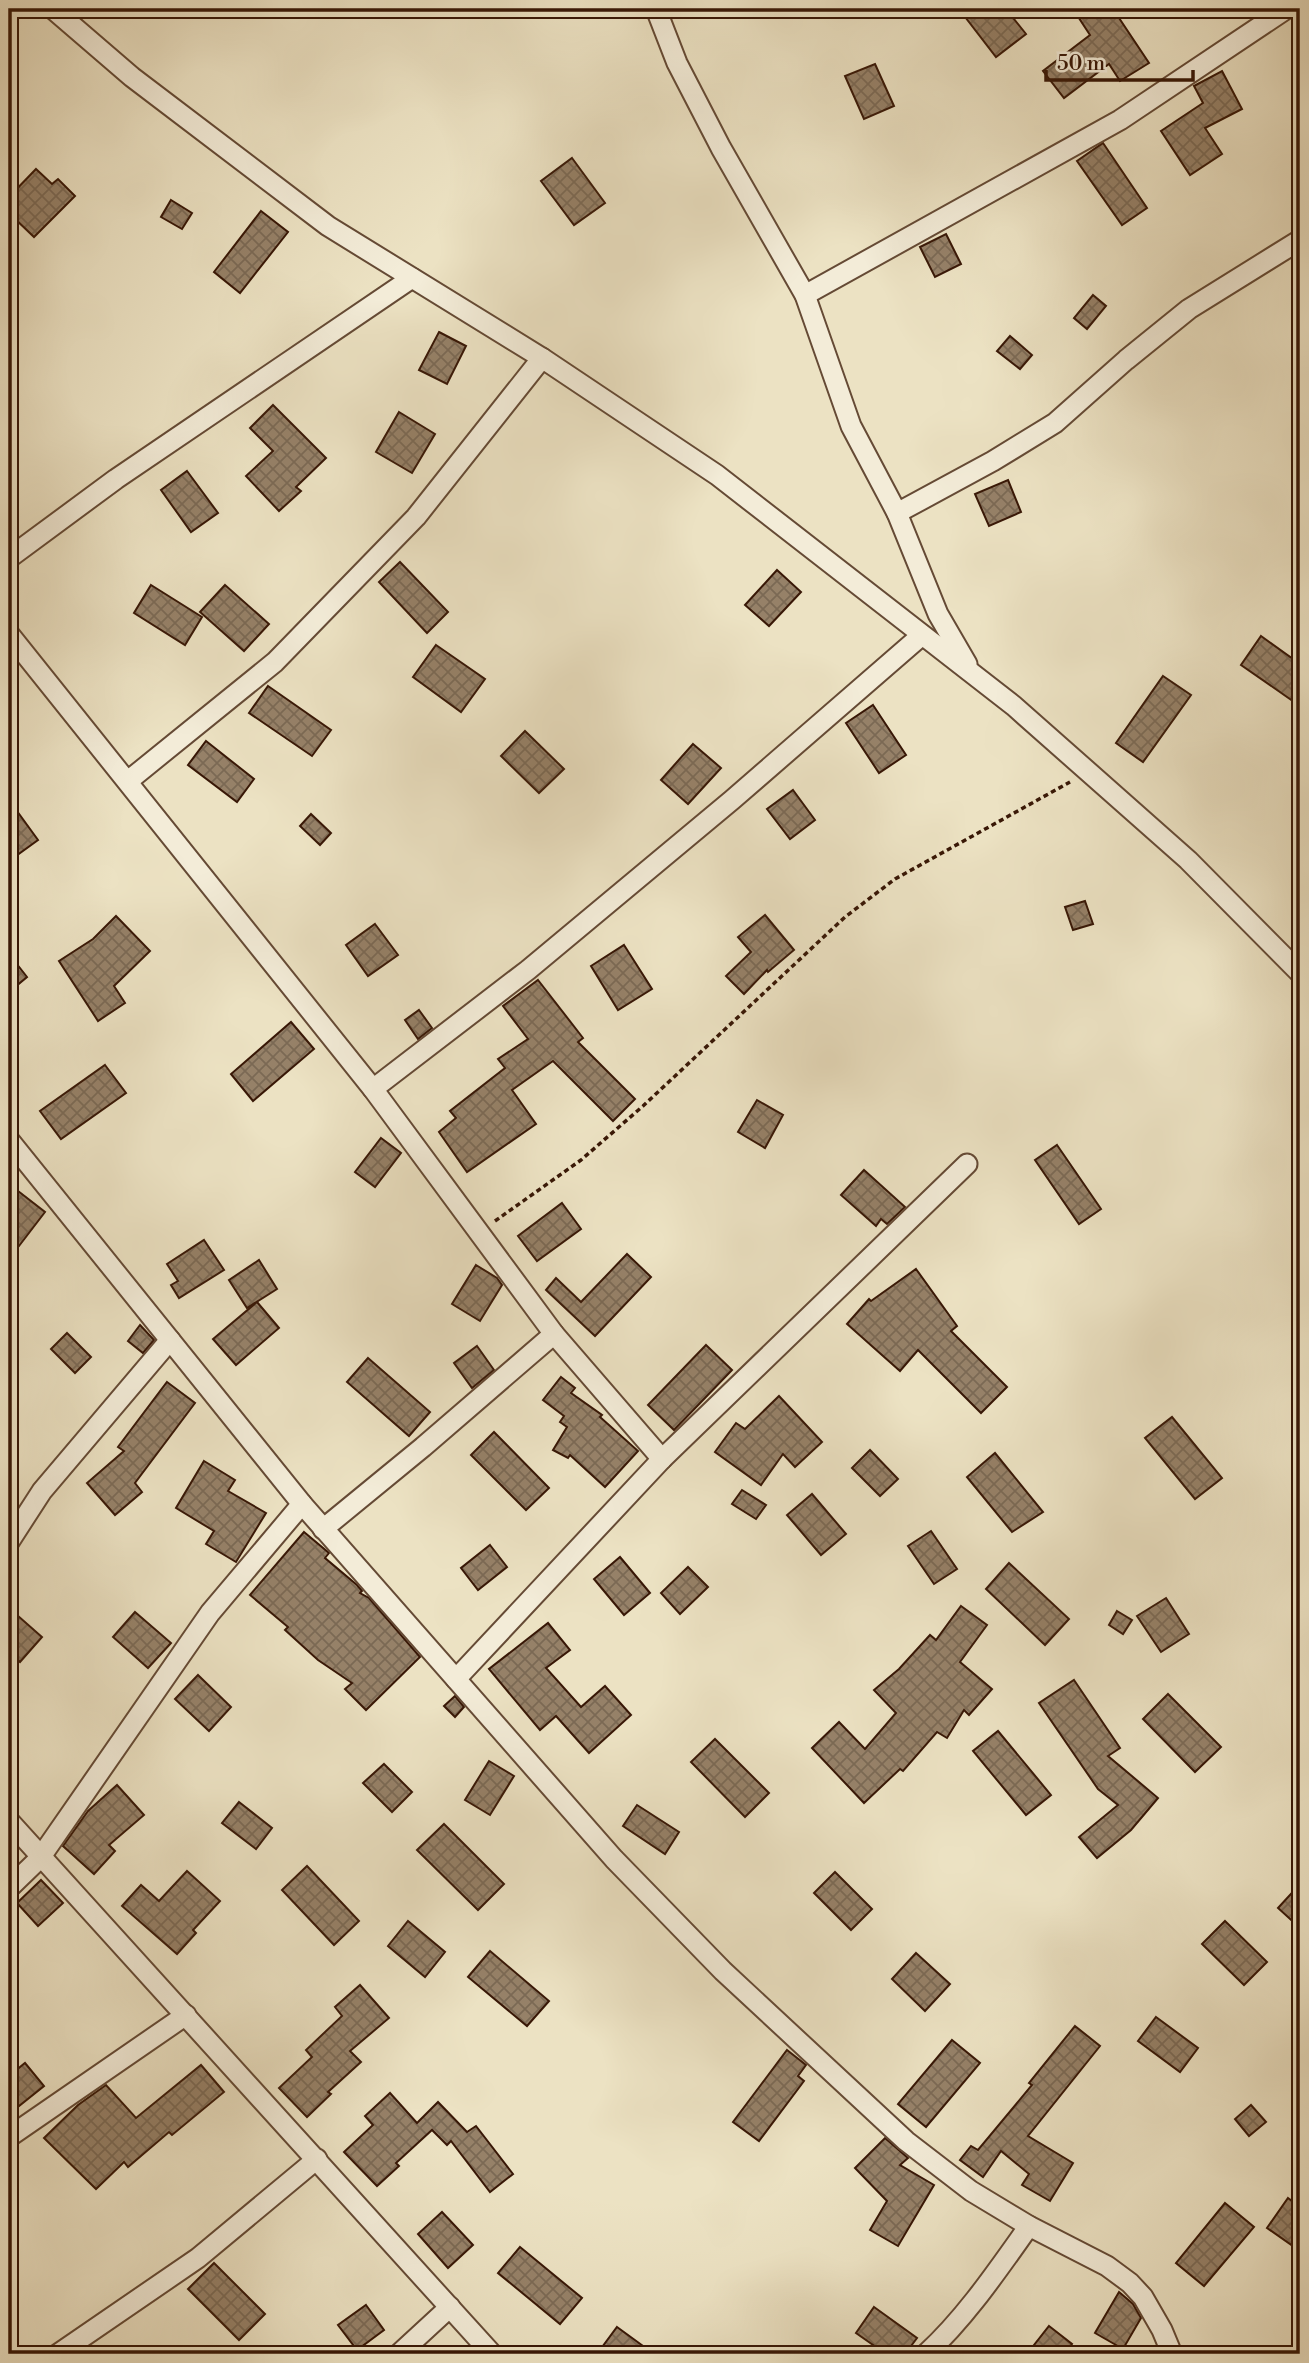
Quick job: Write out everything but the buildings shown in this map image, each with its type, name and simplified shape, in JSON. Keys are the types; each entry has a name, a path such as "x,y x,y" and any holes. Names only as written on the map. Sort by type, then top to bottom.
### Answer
{"street":[{"path":"53,9 132,77 328,226 542,358 717,475 1014,706 1188,860 1300,973"},
{"path":"656,9 677,63 721,148 805,295 851,426 897,513 938,614 973,674"},
{"path":"805,295 1119,120 1286,9"},
{"path":"897,513 993,461 1055,422 1189,309 1300,240"},
{"path":"9,558 116,479 412,278"},
{"path":"128,781 275,662 416,517 542,358"},
{"path":"9,635 373,1089 554,1334 662,1460"},
{"path":"373,1089 539,961 732,800 922,635"},
{"path":"9,1140 302,1504 614,1859 723,1971 906,2141 971,2191 1029,2226 1107,2266 1130,2283 1143,2297 1172,2354"},
{"path":"456,1679 662,1460 967,1164"},
{"path":"323,1528 424,1447 554,1334"},
{"path":"9,1542 42,1491 170,1340"},
{"path":"9,1888 40,1858 211,1613 302,1504"},
{"path":"9,1821 492,2354"},
{"path":"9,2137 186,2015"},
{"path":"58,2354 198,2258 317,2159"},
{"path":"926,2354 985,2287 1029,2226"},
{"path":"399,2354 450,2307"}],"path":[{"path":"479,1233 581,1160 643,1106 845,917 885,887 1088,772"}]}
